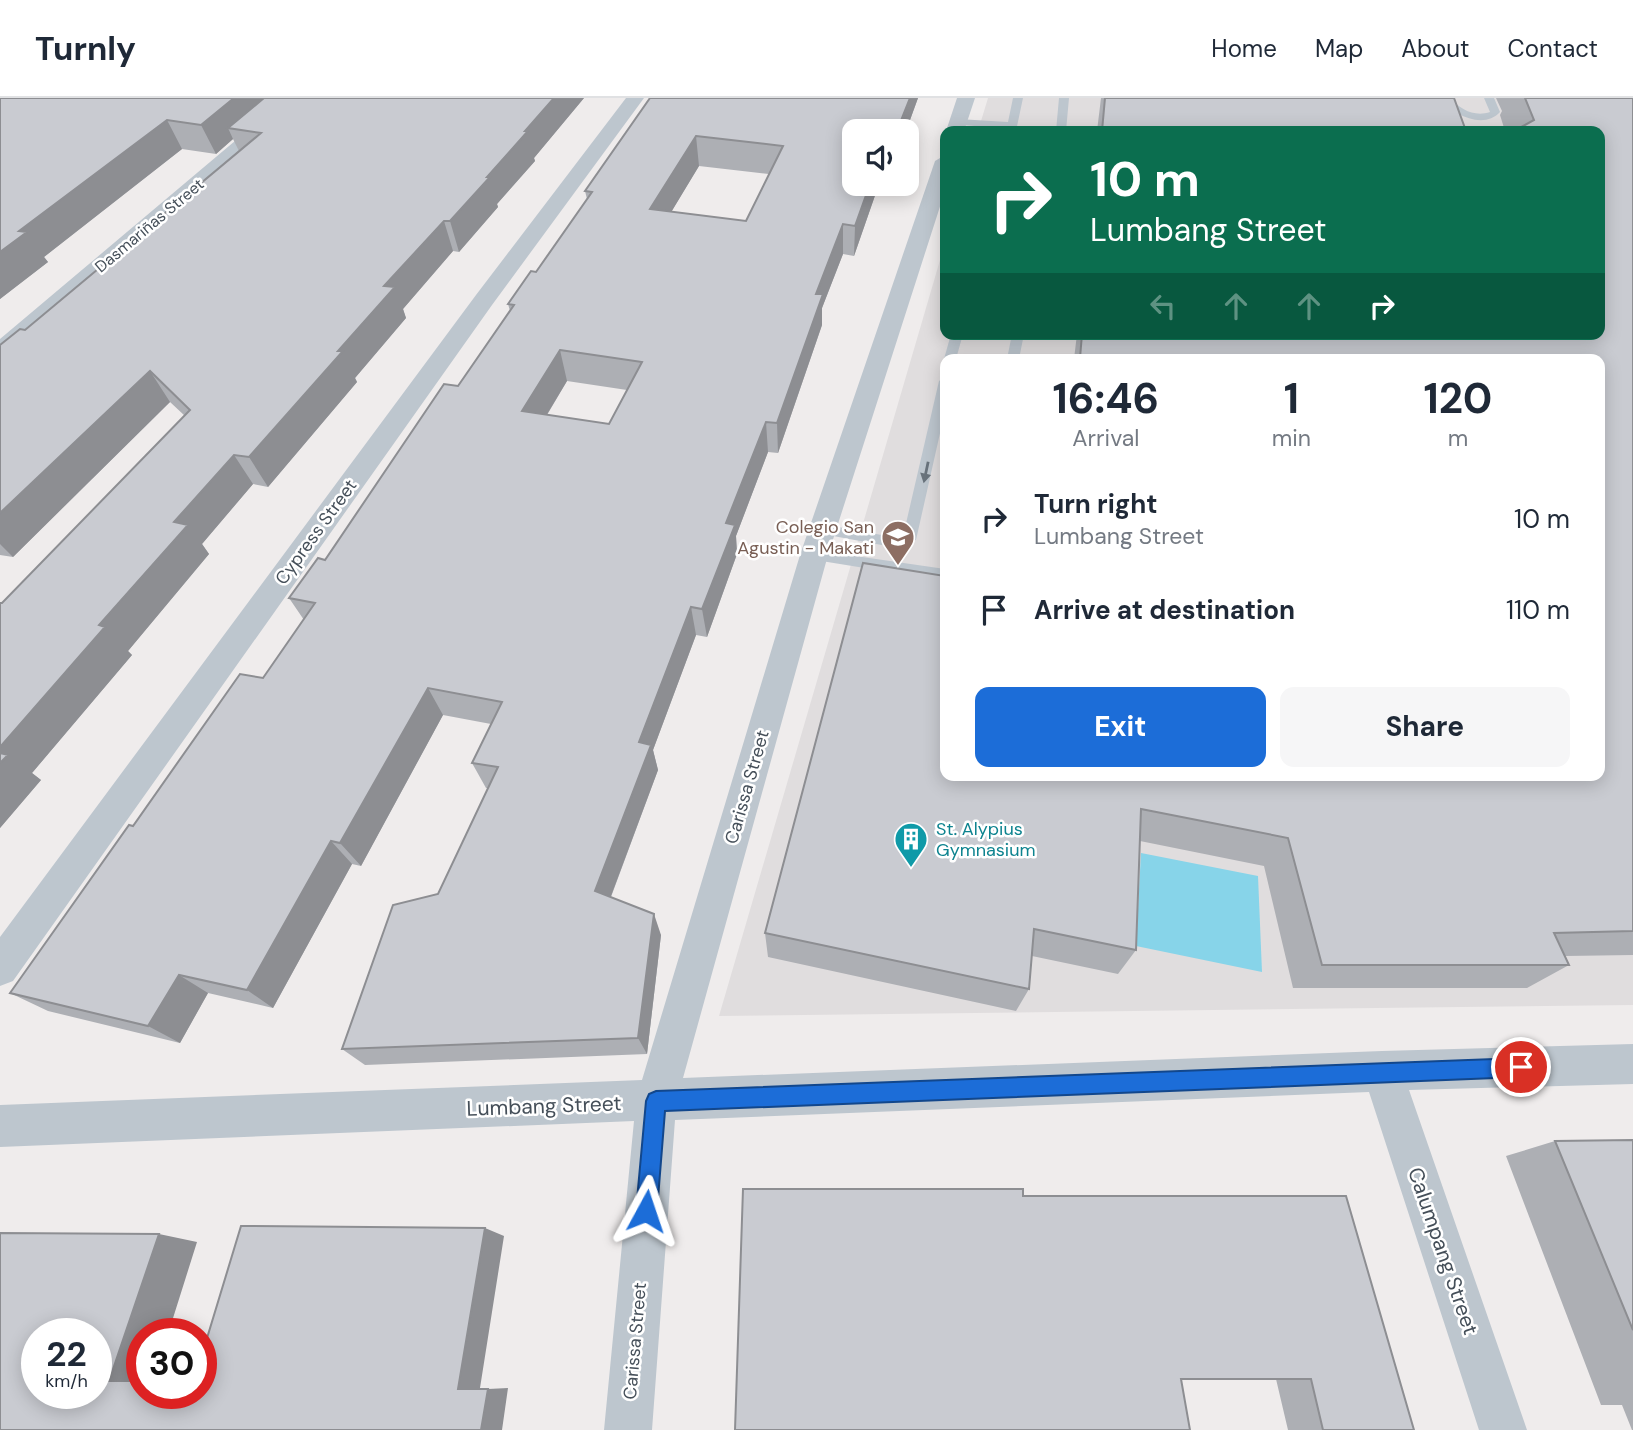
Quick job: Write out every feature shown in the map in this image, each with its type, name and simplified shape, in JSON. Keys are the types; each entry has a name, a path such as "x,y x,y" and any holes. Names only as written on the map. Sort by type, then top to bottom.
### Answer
{"street":[{"name":"Dasmariñas Street","path":"0,351 297,98"},
{"name":"Cypress Street","path":"0,968 484,299 635,98"},
{"path":"956,126 966,98"},
{"name":"Carissa Street","path":"628,1430 656,1101 818,542 940,176"},
{"name":"Lumbang Street","path":"0,1126 1382,1071 1633,1064"},
{"name":"Calumpang Street","path":"1382,1071 1503,1430"}],"lane":[{"path":"1011,126 1018,98"},
{"path":"1061,126 1064,98"},
{"path":"1446,98 1450,106 1458,111 1483,117 1491,116 1495,112 1489,98"},
{"path":"818,542 887,541 911,536 940,404"},
{"path":"818,542 940,574"}],"shaded area":[{"name":"Colegio San Agustin - Makati","path":"988,98 1633,98 1633,1005 719,1016 940,260 940,340 1605,340 1605,126 980,126"}],"water":[{"path":"1141,853 1258,876 1262,972 1136,946"}],"building":[{"path":"0,98 234,98 201,125 167,120 19,231 27,232 0,252"},
{"path":"264,98 554,98 487,177 490,177 450,221 444,221 384,286 395,287 338,351 343,351 249,457 234,455 174,522 188,525 99,625 105,627 0,747 0,603 190,410 150,371 0,513 0,345 20,329 25,330 261,133 228,128"},
{"path":"650,98 910,98 902,119 842,119 842,196 866,196 855,226 843,224 816,294 823,294 777,423 766,422 726,523 735,525 702,609 691,607 639,742 651,745 595,891 654,914 638,1038 342,1049 393,905 438,894 498,767 472,763 502,702 428,688 340,843 331,841 247,990 179,975 148,1026 10,993 129,825 133,826 240,674 263,678 315,603 289,598 318,558 325,560 444,384 458,386 514,305 508,304 531,271 536,272 592,192 585,191","holes":["696,136 783,146 746,221 650,209","560,350 642,362 609,424 522,411"]},
{"path":"1105,98 1454,98 1464,126 1102,126"},
{"path":"1525,98 1633,98 1633,931 1554,933 1569,965 1322,965 1288,838 1141,809 1136,950 1034,929 1029,989 765,933 863,563 940,575 940,781 1605,781 1605,354 1080,354 1082,340 1605,340 1605,126 1523,126 1534,120"},
{"path":"0,753 8,755 0,763"},
{"path":"1633,1140 1633,1330 1555,1141"},
{"path":"743,1189 1023,1189 1023,1196 1346,1196 1414,1430 1323,1430 1311,1379 1181,1379 1190,1430 735,1430"},
{"path":"241,1226 485,1228 458,1389 488,1389 481,1430 0,1430 0,1233 159,1234 130,1318 126,1318 126,1331 112,1372 112,1318 21,1318 21,1409 112,1409 112,1381 126,1381 126,1409 217,1409 217,1318 213,1318"}],"place":[{"name":"Colegio San Agustin - Makati","path":"898,567"},
{"name":"St. Alypius Gymnasium","path":"911,869"}],"route":[{"path":"646,1211 656,1101 1521,1067"}]}
